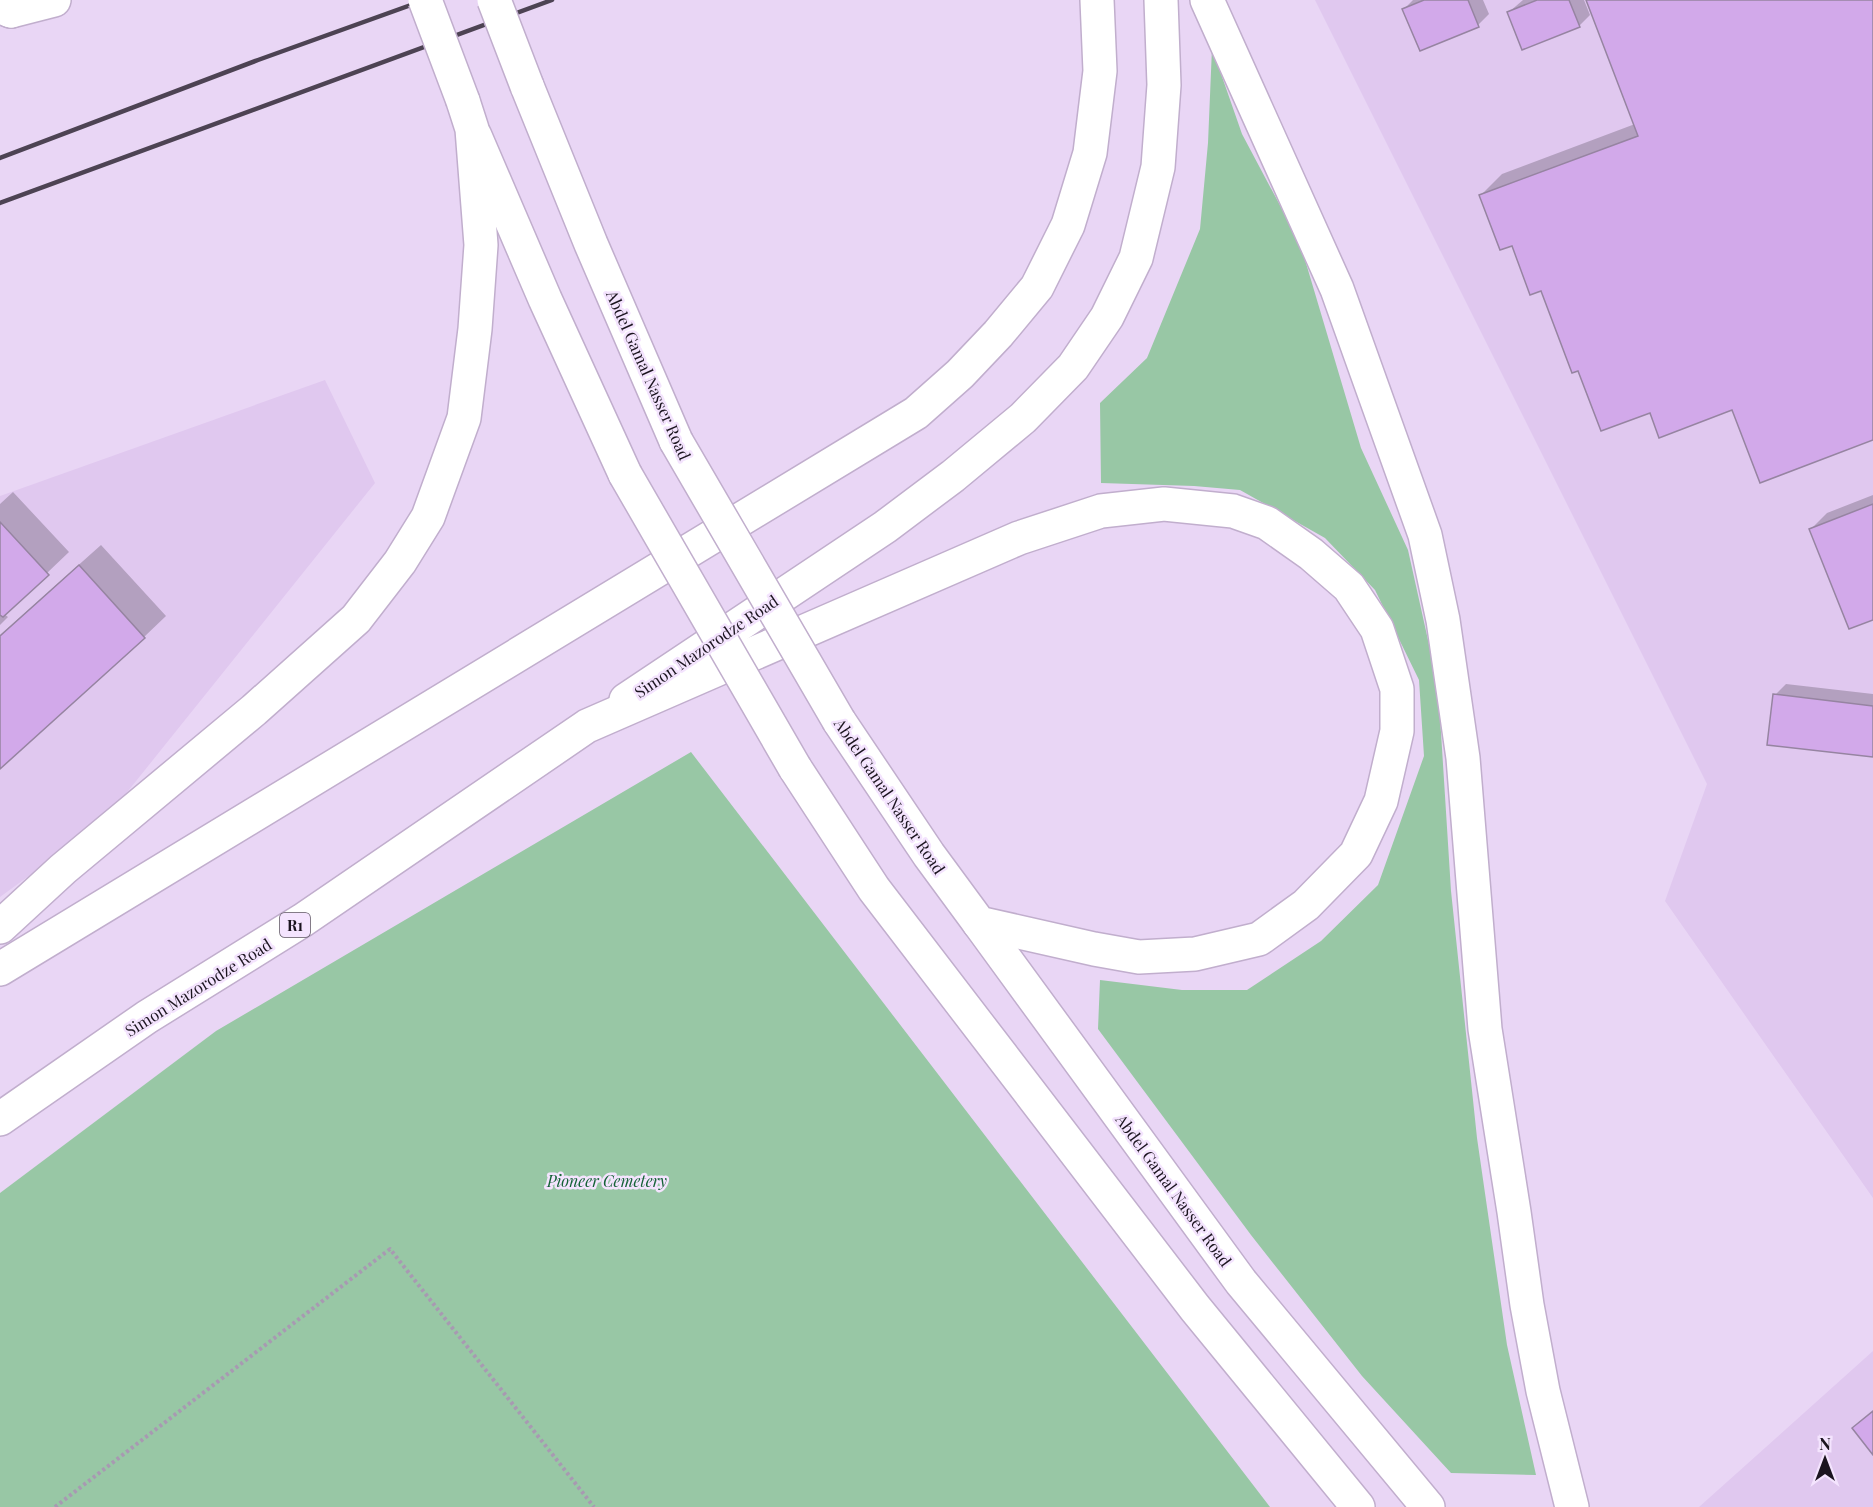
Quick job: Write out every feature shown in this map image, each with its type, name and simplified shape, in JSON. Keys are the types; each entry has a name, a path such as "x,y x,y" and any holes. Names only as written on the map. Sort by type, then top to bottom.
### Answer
{"main road":[{"path":"4,10 54,0"},
{"path":"425,0 467,115 545,299 626,474 795,768 874,889 1195,1308 1358,1507"},
{"name":"Abdel Gamal Nasser Road","path":"494,0 591,244 675,441 839,721 929,855 1241,1282 1428,1507"},
{"path":"0,969 916,413 960,374 998,334 1037,287 1068,225 1090,153 1100,71 1097,0"},
{"name":"Simon Mazorodze Road","path":"0,1119 147,1017 303,920 587,726 885,527 1023,418 1073,368 1107,317 1136,258 1158,167 1164,85 1161,0"},
{"path":"1207,0 1337,289 1425,535 1443,620 1463,758 1485,1029 1527,1305 1543,1391 1572,1507"},
{"path":"0,927 63,869 254,710 356,619 400,562 428,517 464,418 475,329 482,245 467,115"},
{"path":"587,726 1019,538 1101,511 1164,504 1233,511 1267,523 1311,554 1349,587 1377,629 1397,688 1397,731 1381,801 1356,854 1306,904 1259,939 1195,954 1139,957 979,923"}],"path":[{"path":"55,1507 390,1249 594,1507"}],"shaded area":[{"path":"1315,0 1873,0 1873,1198 1665,901 1707,784"},
{"path":"325,380 375,483 104,821 0,897 0,496"},
{"path":"1873,1351 1873,1507 1699,1507"}],"green space":[{"path":"1212,48 1242,134 1300,243 1361,448 1408,550 1438,685 1451,891 1477,1138 1507,1345 1536,1475 1451,1473 1362,1376 1251,1235 1098,1029 1100,980 1182,990 1247,990 1321,941 1378,885 1424,756 1419,680 1375,590 1325,538 1240,490 1101,483 1100,403 1147,358 1200,229 1208,143"},
{"name":"Pioneer Cemetery","path":"691,752 1270,1507 0,1507 0,1193 216,1031"}],"building":[{"path":"1424,0 1468,0 1479,27 1420,51 1402,9"},
{"path":"1537,0 1569,0 1580,27 1522,50 1507,12"},
{"path":"1586,0 1873,0 1873,440 1760,483 1732,410 1659,438 1650,413 1601,431 1578,371 1572,373 1541,291 1530,295 1512,246 1500,250 1479,195 1638,136"},
{"path":"1873,504 1873,620 1849,629 1809,529"},
{"path":"0,522 49,575 3,617 0,615"},
{"path":"79,565 145,638 0,769 0,636"},
{"path":"1773,694 1873,706 1873,757 1767,745"},
{"path":"1873,1411 1873,1455 1852,1428"}],"railway":[{"path":"0,158 258,60 425,0"},
{"path":"0,203 552,0"}]}
